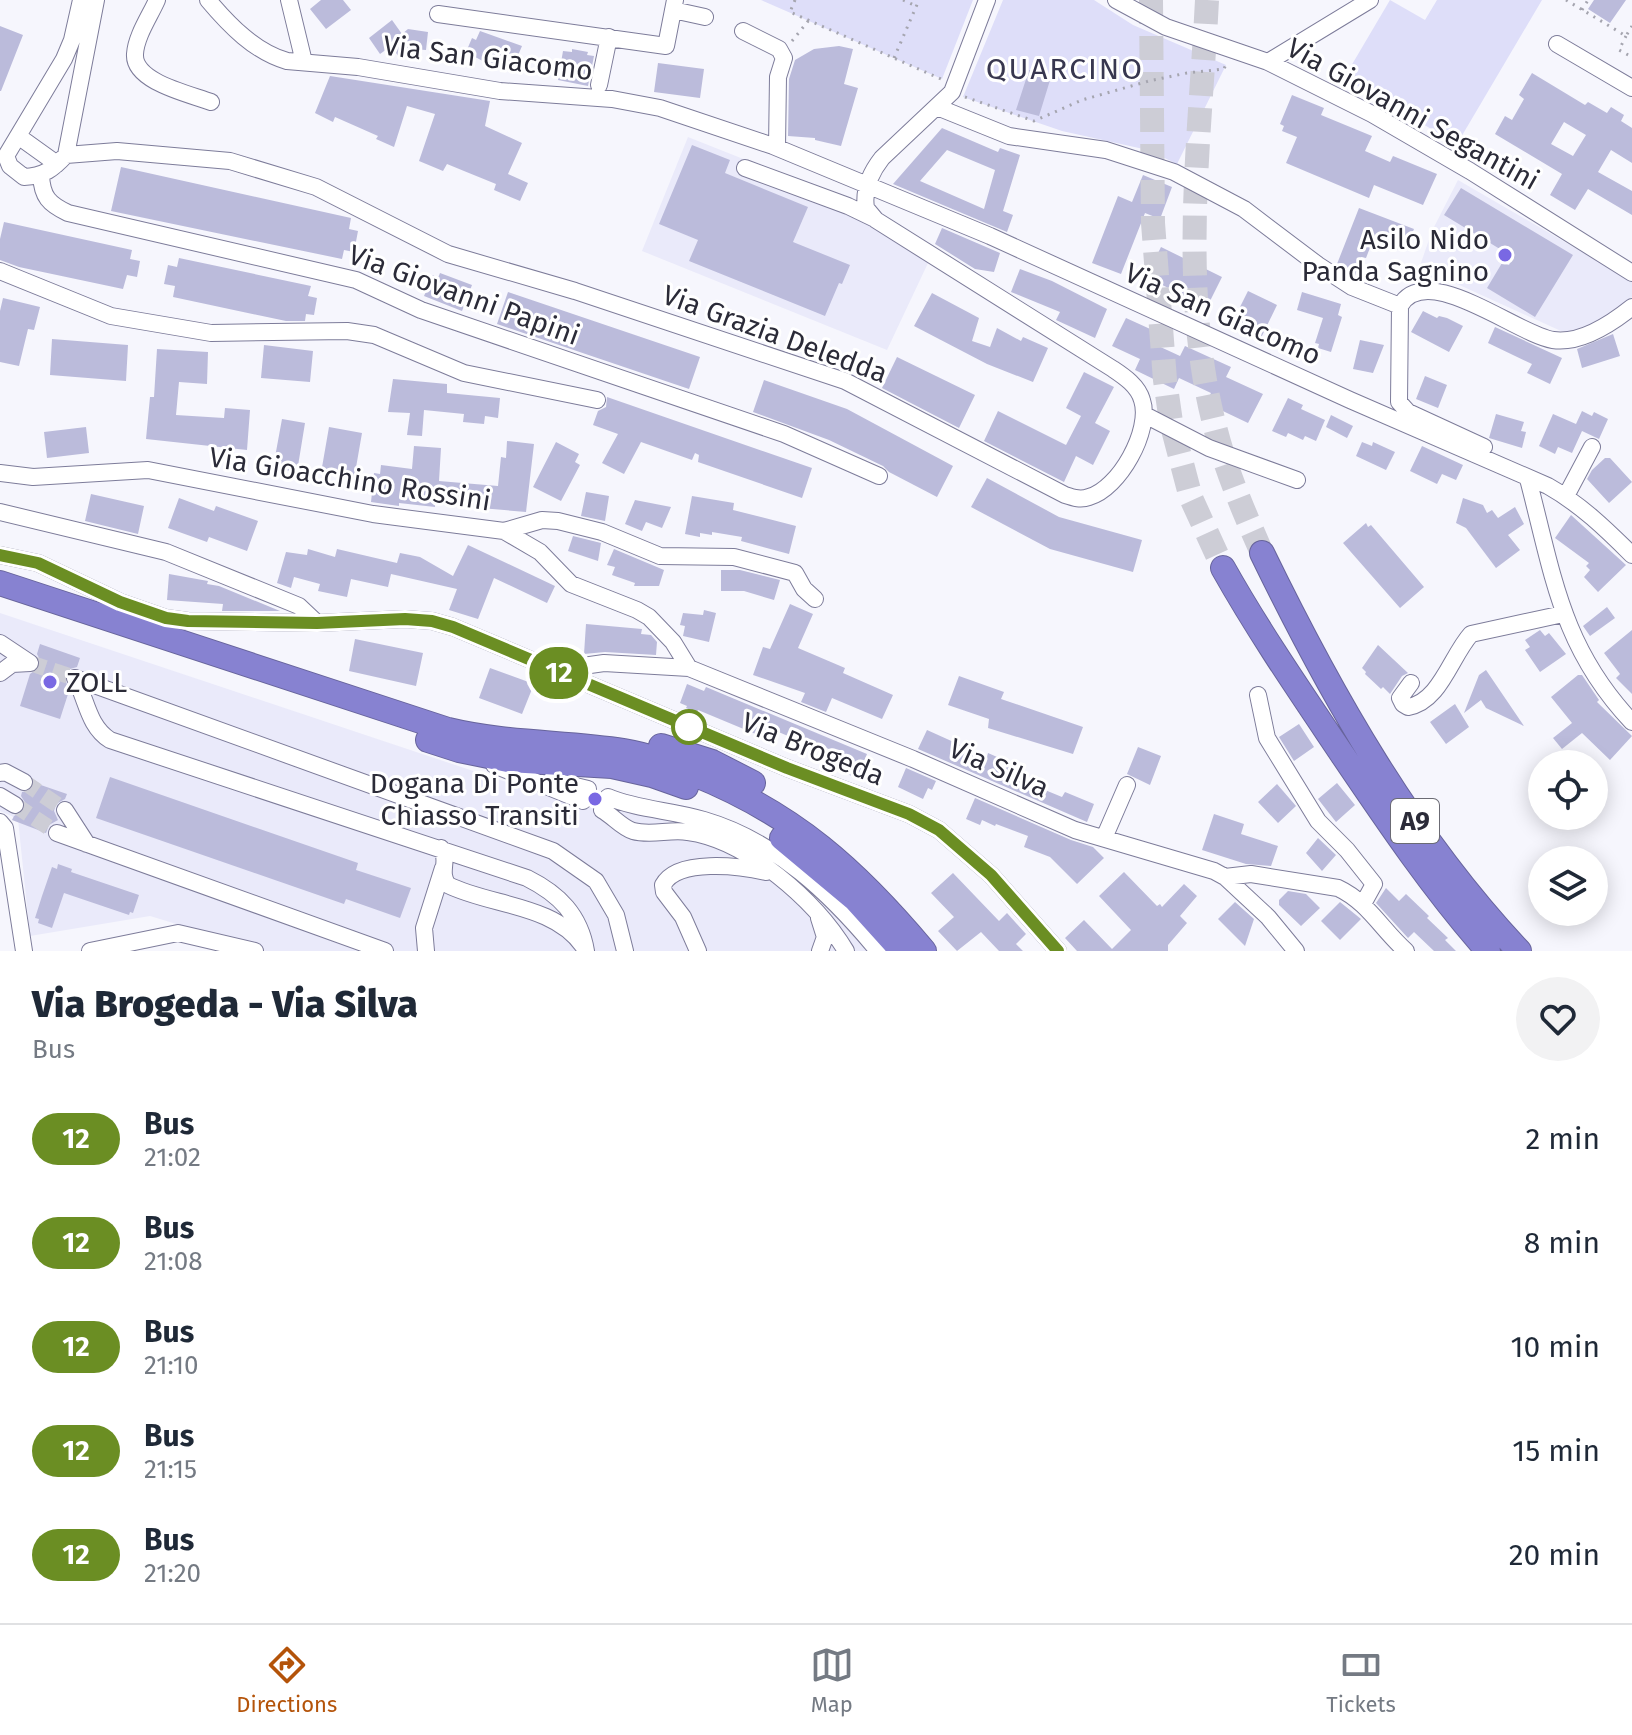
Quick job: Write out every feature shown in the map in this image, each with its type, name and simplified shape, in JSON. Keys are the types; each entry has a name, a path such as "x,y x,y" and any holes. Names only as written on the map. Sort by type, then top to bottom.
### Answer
{"highway":[{"name":"A9","path":"1262,553 1327,679 1426,837 1479,906 1519,951"},
{"name":"A9","path":"1223,568 1301,694 1424,872 1488,951"},
{"path":"0,583 448,730 505,741 625,751 659,759 730,788 787,821 874,893 924,951"},
{"path":"0,601 459,750 527,762 622,768 701,793 744,814 804,854 855,899 902,951"},
{"path":"571,745 621,742 657,745 712,762 764,789 819,825 862,859 889,886 943,951"}],"street":[{"path":"81,0 72,40 64,59 3,159 24,177 41,175 62,160 96,0"},
{"path":"157,0 136,48 138,67 150,79 211,102"},
{"name":"Via San Giacomo","path":"208,0 265,52 287,61 358,67 500,91 612,99 660,108 777,147 990,236 1548,486 1595,519 1632,555"},
{"path":"289,0 304,62"},
{"path":"876,220 866,208 872,170 954,88 987,0"},
{"name":"Via Giovanni Segantini","path":"1116,0 1166,27 1268,62 1372,114 1632,273"},
{"path":"1268,62 1370,0"},
{"path":"438,14 665,53 674,5 705,17"},
{"path":"743,31 783,53 778,77 777,147"},
{"path":"599,85 618,44"},
{"path":"1557,44 1632,88"},
{"path":"937,107 1009,136 1106,150 1174,172 1244,209 1352,287 1400,306"},
{"path":"18,136 62,160"},
{"name":"Via Grazia Deledda","path":"62,160 117,151 230,161 316,187 448,254 575,291 845,381 1076,499 1098,494 1108,486 1134,450 1145,426 1145,415"},
{"path":"745,168 848,206 876,220 1125,377 1139,392 1145,415 1209,448 1297,480"},
{"name":"Via Giovanni Papini","path":"41,175 43,195 50,203 68,213 356,280 421,310 784,434 879,476"},
{"path":"0,271 111,316 211,333 347,331 374,335 464,373 597,400"},
{"path":"1548,486 1540,474 1403,408 1398,394 1400,306 1410,294 1446,292 1514,326 1554,340 1587,333 1615,320 1632,307"},
{"path":"1566,496 1592,447"},
{"name":"Via Gioacchino Rossini","path":"0,473 33,477 148,470 373,514 504,531 540,552 571,584 649,617 673,642 689,668"},
{"path":"1528,479 1563,614 1588,667 1632,722"},
{"path":"0,512 166,552 299,606 317,623"},
{"path":"504,531 542,520 558,521 602,532 660,556 734,557 795,573 804,589 815,599"},
{"name":"Via Brogeda","path":"0,555 48,567 120,602 166,618 317,623 405,619 432,621 787,768 909,814 939,830 991,875 1049,948"},
{"path":"1411,683 1400,698 1400,702 1408,707 1419,705 1430,695 1471,634 1563,614"},
{"path":"0,643 30,663 12,664 0,673"},
{"name":"Via Silva","path":"554,670 604,663 689,668 913,759 1075,830 1214,871 1225,877 1251,874 1338,888 1363,904 1406,951"},
{"path":"586,951 574,916 556,895 521,875 442,857 110,740 94,725 75,678 553,851 596,881 616,915 625,951"},
{"path":"1258,695 1267,738 1318,821 1347,850 1374,884 1363,904"},
{"path":"459,750 511,771 586,795"},
{"path":"2,770 24,782"},
{"path":"1104,838 1127,785"},
{"path":"0,796 15,805"},
{"path":"846,951 815,910 785,880 716,839 687,831 632,830 605,804 630,805 702,819 756,843 818,885 846,912 878,951"},
{"path":"65,810 87,844"},
{"path":"0,822 5,828 24,951"},
{"path":"57,833 385,951"},
{"path":"426,951 424,928 442,857"},
{"path":"442,857 448,885 551,920 574,935 586,951"},
{"path":"698,951 683,917 663,888 664,881 671,874 698,867 740,868 767,872 785,880"},
{"path":"1225,877 1268,917 1296,951"},
{"path":"815,910 825,937 820,951"},
{"path":"90,951 178,933 255,951"}],"path":[{"path":"795,0 790,12 954,88 1034,121 1082,100 1149,81 1224,69 1234,51"},
{"path":"903,0 916,6"},
{"path":"894,58 919,0"},
{"path":"1566,0 1626,36"},
{"path":"1582,10 1588,0"},
{"path":"1632,26 1619,50 1632,57"}],"shaded area":[{"path":"761,0 973,0 942,79"},
{"path":"1003,0 1094,0 1133,25 1226,65 1177,164 1148,150 1062,131 963,97"},
{"path":"1390,0 1425,20 1437,0 1542,0 1457,144 1344,78"},
{"path":"688,137 844,199 877,230 928,263 887,350 642,251"},
{"name":"Asilo Nido Panda Sagnino","path":"1458,180 1627,278 1632,282 1632,297 1597,322 1573,331 1561,331 1455,283 1428,282 1413,286 1432,231"},
{"path":"0,613 536,792 592,805 682,805 742,827 885,951 266,951 150,916 30,936 18,819 0,811"}],"building":[{"path":"321,0 343,0 351,10 326,29 310,9"},
{"path":"1594,0 1626,0 1610,23 1588,9"},
{"path":"392,20 402,34 408,29 428,32 426,50 410,49 399,57 391,46 380,54 369,38"},
{"path":"0,26 23,35 1,91 0,91"},
{"path":"480,31 522,46 511,72 505,69 503,72 466,52 472,38 476,40"},
{"path":"839,46 853,49 844,84 858,88 841,146 815,138 788,136 789,79 795,60 814,49"},
{"path":"572,49 594,56 588,86 558,80 563,51 572,52"},
{"path":"658,63 704,69 700,98 654,92"},
{"path":"1041,66 1046,76 1051,77 1039,116 1016,110 1029,70 1034,72"},
{"path":"1532,73 1585,105 1588,102 1607,113 1611,107 1624,115 1621,121 1632,128 1632,163 1611,150 1598,172 1632,191 1632,215 1588,189 1575,210 1550,195 1562,174 1495,134 1505,116 1512,120 1524,99 1519,95","holes":["1564,122 1586,135 1573,156 1551,144"]},
{"path":"330,76 490,101 485,126 522,143 508,174 528,183 520,201 494,190 496,184 447,164 443,171 419,161 435,114 407,106 394,147 376,139 378,136 335,117 333,122 315,113"},
{"path":"1292,95 1324,108 1321,115 1372,136 1365,151 1390,162 1393,156 1437,174 1423,205 1374,185 1369,198 1286,163 1297,137 1282,131 1284,126 1280,124"},
{"path":"942,128 998,152 1000,148 1020,155 1003,211 1013,215 1007,232 893,184","holes":["947,150 995,170 984,209 920,181"]},
{"path":"692,145 730,160 725,173 808,207 793,242 850,265 825,316 689,261 698,240 659,224"},
{"path":"121,167 351,218 349,229 358,231 354,252 344,250 342,259 111,211"},
{"path":"1143,175 1172,187 1160,219 1145,213 1121,274 1092,263 1118,196 1132,202"},
{"path":"1461,188 1573,255 1535,317 1487,288 1502,263 1509,265 1513,257 1444,215"},
{"path":"1359,208 1414,229 1404,252 1373,240 1366,258 1361,257 1355,276 1337,264"},
{"path":"4,222 132,250 130,259 140,261 137,277 127,275 123,289 19,267 0,260"},
{"path":"942,228 1000,253 994,272 975,269 935,244"},
{"path":"1161,247 1222,277 1207,307 1146,277"},
{"path":"179,258 311,286 308,296 317,298 314,315 306,314 305,321 286,321 173,297 175,286 164,284 168,265 177,267"},
{"path":"1020,269 1052,281 1107,309 1095,338 1056,320 1060,312 1011,292"},
{"path":"440,273 472,285 462,311 424,296 433,275 438,278"},
{"path":"1248,291 1277,305 1260,340 1231,325"},
{"path":"508,292 700,357 689,389 497,324"},
{"path":"1302,292 1341,304 1338,315 1342,317 1331,352 1318,348 1319,344 1315,343 1323,318 1297,310"},
{"path":"932,293 979,318 972,341 990,347 997,328 1021,341 1023,337 1048,348 1033,382 987,364 914,326"},
{"path":"3,298 40,307 34,330 28,329 19,366 0,362"},
{"path":"1423,311 1463,326 1449,352 1411,332"},
{"path":"1126,318 1159,333 1154,344 1180,356 1185,346 1231,367 1226,377 1263,394 1248,423 1206,403 1211,393 1179,378 1174,389 1135,370 1140,359 1112,346"},
{"path":"1495,327 1562,358 1550,384 1527,373 1532,364 1488,343"},
{"path":"1613,334 1620,356 1582,368 1577,349"},
{"path":"52,339 128,345 126,381 50,375"},
{"path":"1360,340 1384,345 1373,373 1353,369"},
{"path":"264,345 313,351 310,382 261,378"},
{"path":"157,349 208,352 207,384 179,382 176,415 224,418 225,408 250,410 247,450 146,439 150,397 154,397"},
{"path":"897,357 975,395 959,428 882,388"},
{"path":"1084,372 1114,387 1095,423 1110,431 1093,465 1076,456 1064,482 984,441 998,411 1066,445 1081,416 1066,408"},
{"path":"1425,376 1447,385 1438,408 1416,399"},
{"path":"393,379 447,384 447,393 500,398 498,418 485,416 484,424 463,422 464,414 424,410 422,436 407,435 410,413 388,412"},
{"path":"764,380 847,409 953,466 937,497 829,440 753,412"},
{"path":"607,397 812,468 802,498 698,462 699,455 695,453 692,460 641,442 624,474 602,463 618,434 593,425 598,411 606,407"},
{"path":"1288,398 1303,405 1301,409 1325,420 1316,441 1305,436 1303,440 1288,433 1286,437 1272,431"},
{"path":"1582,411 1592,416 1594,412 1608,419 1599,439 1582,431 1572,453 1558,447 1555,454 1539,446 1553,414 1576,424"},
{"path":"1496,414 1524,422 1521,431 1526,432 1522,448 1489,438"},
{"path":"1331,415 1353,426 1347,438 1326,427"},
{"path":"282,419 305,423 297,472 273,468"},
{"path":"86,427 89,453 47,458 44,432"},
{"path":"329,427 362,433 354,479 321,473"},
{"path":"507,441 534,444 526,512 371,502 374,473 380,474 381,465 412,469 414,446 441,448 439,481 498,486 501,457 506,458"},
{"path":"556,442 579,454 575,462 580,465 561,501 533,487"},
{"path":"1362,442 1372,446 1373,442 1395,452 1386,470 1356,456"},
{"path":"1422,446 1463,465 1456,480 1442,474 1437,484 1410,471"},
{"path":"1605,458 1610,458 1632,482 1609,503 1587,479"},
{"path":"987,478 1059,517 1142,540 1133,572 1050,549 971,507"},
{"path":"586,492 609,496 605,521 581,516"},
{"path":"91,494 144,506 138,534 85,521"},
{"path":"692,496 734,503 733,510 796,526 789,554 741,541 742,537 712,532 712,535 700,533 700,537 685,534"},
{"path":"179,498 214,511 216,506 258,521 247,551 209,537 207,542 168,528"},
{"path":"1463,498 1483,505 1487,513 1492,510 1498,518 1515,507 1524,524 1508,535 1520,550 1496,568 1466,528 1456,523"},
{"path":"635,500 671,507 662,528 646,522 642,531 625,524"},
{"path":"1571,515 1626,565 1598,592 1584,577 1590,570 1586,566 1589,563 1555,538"},
{"path":"1366,523 1424,587 1400,608 1343,543"},
{"path":"573,536 601,543 598,561 568,551"},
{"path":"468,545 555,586 547,603 494,578 478,619 449,610 457,589 391,574 388,587 351,579 347,597 318,591 320,584 294,577 291,588 277,583 286,552 307,555 308,549 335,557 337,549 397,563 400,553 420,557 453,576"},
{"path":"614,549 664,570 659,586 634,586 635,583 612,575 615,567 607,565"},
{"path":"721,570 740,570 780,580 774,600 744,591 721,591"},
{"path":"169,574 208,581 207,584 280,611 222,611 223,604 167,600"},
{"path":"790,604 813,614 798,648 845,668 843,673 893,695 882,719 832,698 826,712 801,702 805,693 753,675 763,647 770,649"},
{"path":"1607,607 1615,618 1590,636 1583,626"},
{"path":"704,610 716,613 709,642 683,636 685,626 680,625 683,613 703,615"},
{"path":"586,624 642,629 641,634 651,635 657,642 656,655 584,654"},
{"path":"1540,630 1545,636 1549,633 1566,654 1540,672 1525,650 1530,647 1525,640"},
{"path":"1632,630 1632,694 1616,678 1620,674 1604,653"},
{"path":"355,639 423,653 416,686 349,671"},
{"name":"ZOLL","path":"40,644 80,658 77,667 64,675 69,691 60,719 20,706 30,674 40,667 37,654"},
{"path":"1378,645 1408,673 1402,676 1390,694 1383,687 1381,689 1362,668"},
{"path":"490,668 534,684 522,714 479,698"},
{"path":"1486,670 1524,726 1486,708 1481,700 1464,713 1479,675"},
{"path":"1582,675 1599,700 1597,702 1632,736 1610,760 1608,750 1600,750 1582,733 1562,749 1553,738 1572,723 1551,697"},
{"path":"959,676 1004,692 1001,699 1083,727 1073,754 988,728 989,719 948,705"},
{"path":"687,684 704,691 706,687 867,754 857,778 832,768 838,753 813,742 811,746 774,730 770,740 698,710 697,713 686,708 680,703"},
{"path":"1455,704 1469,727 1446,744 1430,722"},
{"path":"1299,724 1314,747 1294,761 1279,737"},
{"path":"927,730 987,757 988,753 1013,764 1009,775 1062,797 1065,792 1094,804 1087,822 918,749"},
{"path":"1138,747 1161,756 1150,785 1127,774"},
{"path":"906,768 936,781 923,799 898,787"},
{"path":"110,777 358,863 356,870 411,888 400,918 346,899 344,904 96,818"},
{"path":"35,783 67,794 56,804 54,811 58,820 49,825 46,833 12,820 25,810 22,792 30,791"},
{"path":"1337,783 1355,805 1336,822 1318,799"},
{"path":"1277,784 1296,806 1278,823 1258,802"},
{"path":"975,798 1093,847 1104,858 1077,884 1050,857 1024,847 1028,836 982,820 980,825 966,819"},
{"path":"1214,814 1244,824 1241,834 1278,846 1271,866 1246,864 1202,850"},
{"path":"1318,838 1336,855 1322,871 1306,853"},
{"path":"58,864 72,869 71,872 139,895 133,913 129,915 64,893 52,928 38,923 39,919 35,918 42,896 52,867 57,869"},
{"path":"1124,872 1157,906 1160,904 1162,907 1184,884 1197,896 1180,916 1187,923 1168,945 1168,951 1077,951 1065,938 1084,920 1112,949 1131,930 1099,896"},
{"path":"953,873 999,921 1007,913 1026,934 1016,944 1023,951 999,951 981,932 957,951 938,931 954,917 931,893"},
{"path":"1386,888 1399,901 1406,894 1429,916 1427,918 1448,938 1445,940 1456,951 1434,951 1414,932 1408,938 1376,903"},
{"path":"1288,891 1306,894 1320,908 1301,926 1279,905 1279,900"},
{"path":"1235,902 1254,919 1245,946 1218,919"},
{"path":"1340,902 1361,919 1340,940 1321,921"}],"tunnel":[{"path":"1151,0 1153,223 1165,380 1171,422 1191,498 1223,568"},
{"path":"1207,0 1195,214 1198,322 1204,375 1219,443 1262,553"},
{"path":"30,663 75,678"},
{"path":"24,782 65,810"},
{"path":"15,805 57,833"}],"bus line":[{"name":"12","path":"0,555 38,563 120,602 166,618 317,623 405,619 432,621 453,627 787,768 909,814 939,830 991,875 1058,951"}],"place":[{"name":"Asilo Nido Panda Sagnino","path":"1505,255"},
{"name":"ZOLL","path":"50,682"},
{"name":"Dogana Di Ponte Chiasso Transiti","path":"595,799"}],"district":[{"name":"QUARCINO","path":"1065,69"}]}
